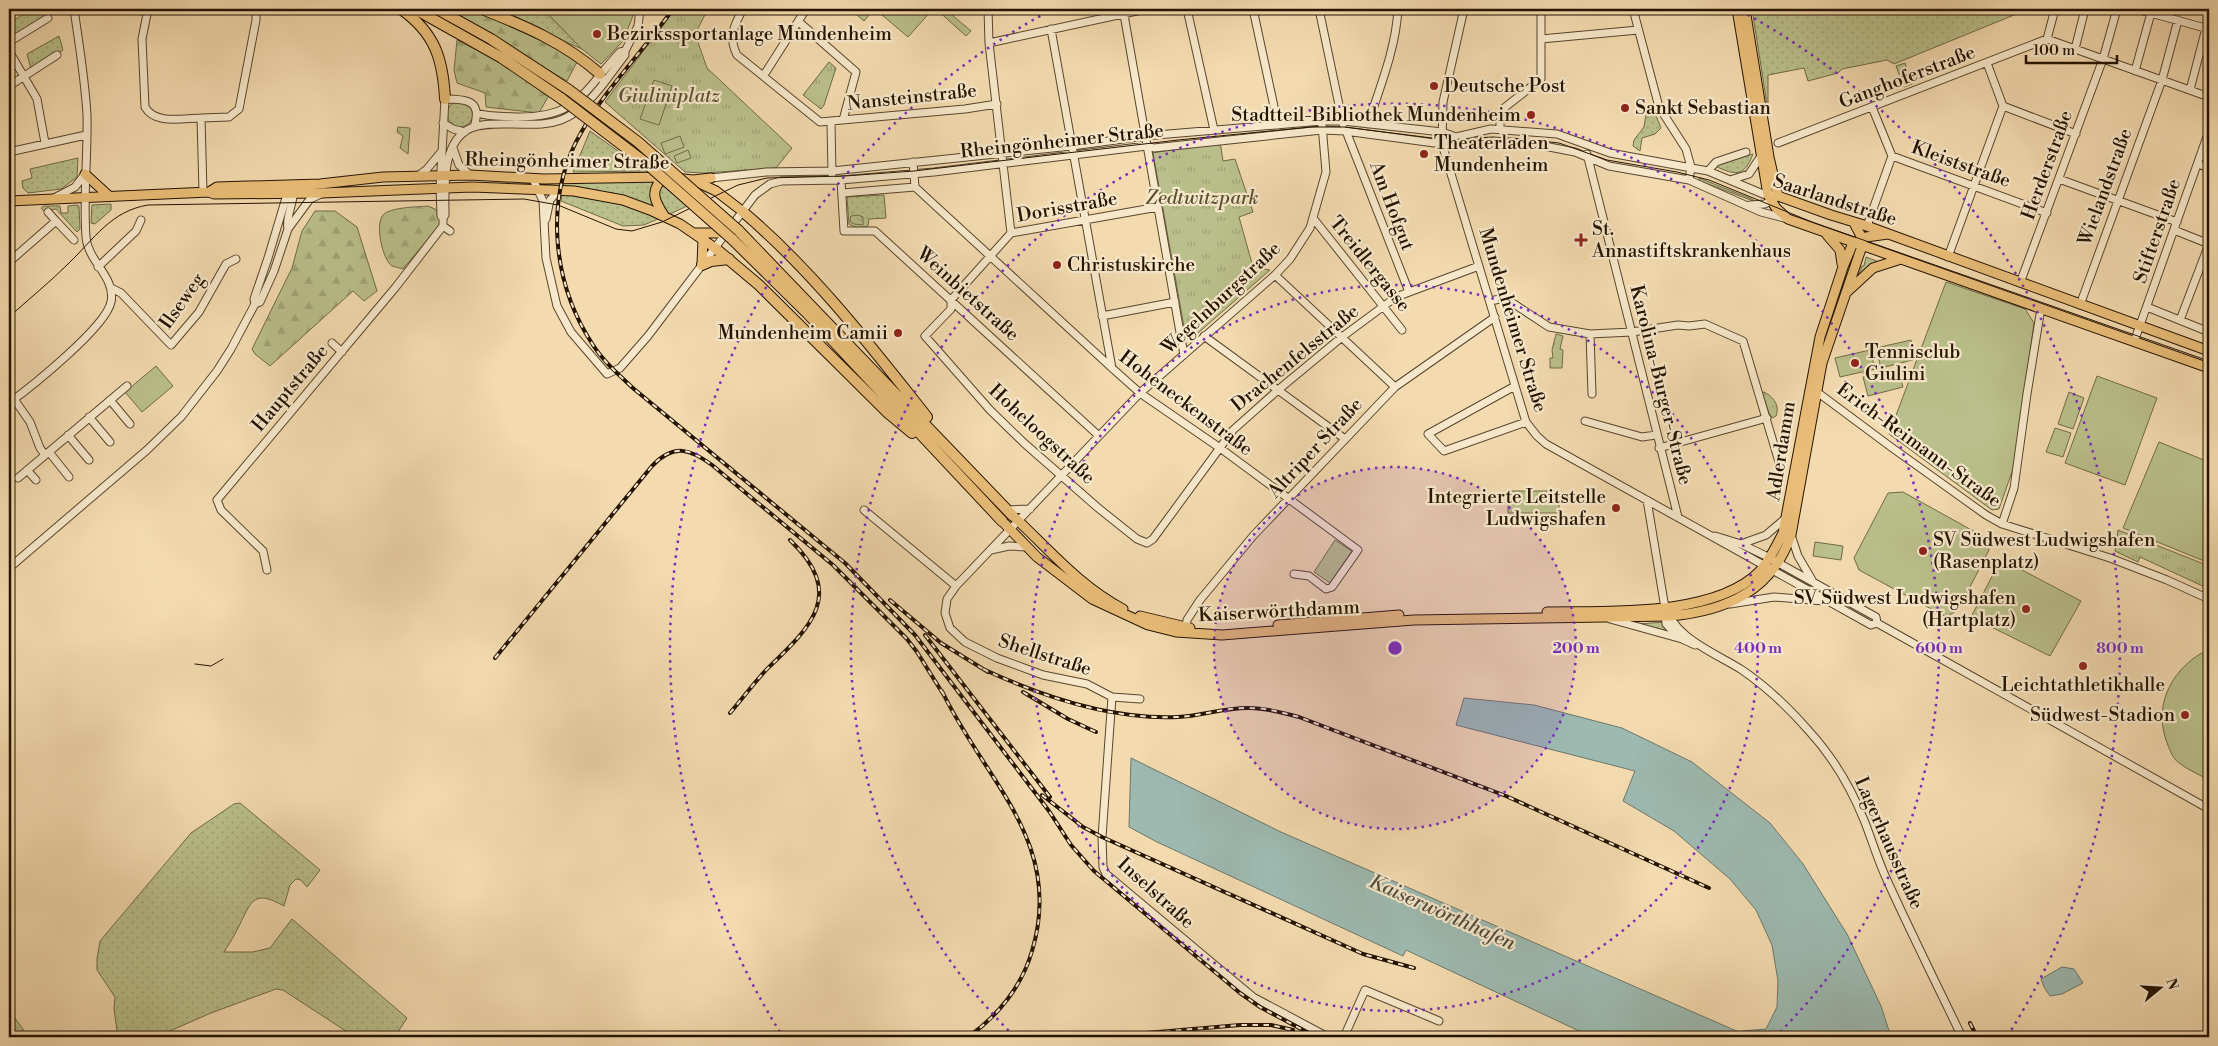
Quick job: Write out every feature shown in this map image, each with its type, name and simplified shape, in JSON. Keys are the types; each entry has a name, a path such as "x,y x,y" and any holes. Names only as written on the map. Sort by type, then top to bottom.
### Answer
{"highway":[{"path":"401,9 423,28 435,47 442,66 445,99"},
{"path":"415,9 565,94"},
{"path":"437,9 491,39 565,94 646,148 956,457"},
{"path":"482,9 553,40 581,58 602,78"},
{"path":"742,211 819,285 870,345 956,457"},
{"path":"732,234 930,445"},
{"path":"715,248 803,328 888,413 930,445"},
{"path":"702,265 711,261 729,259"},
{"name":"Kaiserwörthdamm","path":"930,445 1002,521"},
{"name":"Kaiserwörthdamm","path":"956,457 1013,515"}],"main road":[{"path":"1737,9 1761,156 1773,197 1785,217"},
{"path":"1745,9 1769,157 1773,197"},
{"path":"85,174 108,195"},
{"name":"Rheingönheimer Straße","path":"443,176 470,175 533,179 665,177 693,180"},
{"path":"9,201 108,195 206,192 229,194 291,190 418,176 443,176"},
{"path":"665,177 654,189 654,197 666,217"},
{"path":"693,180 711,178"},
{"path":"693,180 716,191 742,211"},
{"path":"206,192 217,186 322,193 442,187 559,190 623,200 666,217 715,248"},
{"name":"Saarlandstraße","path":"1773,197 1867,226 2209,351"},
{"name":"Saarlandstraße","path":"1785,217 1825,233 1859,242 1901,259 2209,368"},
{"path":"1854,223 1859,242 1888,234"},
{"path":"694,233 732,234"},
{"path":"1825,233 1840,250 1842,267"},
{"path":"702,265 703,240"},
{"name":"Adlerdamm","path":"1667,614 1727,593 1742,585 1774,560 1791,535 1820,336 1842,267 1859,242"},
{"name":"Adlerdamm","path":"1774,560 1787,517 1813,388 1846,293 1859,242"},
{"path":"1846,293 1873,268 1901,259"},
{"name":"Kaiserwörthdamm","path":"1013,515 1080,580 1112,603 1148,619 1186,628 1222,629 1413,614 1580,612 1667,614"},
{"name":"Kaiserwörthdamm","path":"1002,521 1071,585 1092,599 1148,625 1176,632 1222,635 1414,620 1608,618 1667,614"},
{"path":"1667,614 1706,611 1725,605 1751,591 1773,570 1774,560"}],"street":[{"path":"69,476 40,448 30,422 11,401 60,360 103,319 111,303 111,288 92,258 86,240 85,88 74,9"},
{"path":"148,9 142,34 145,106 148,113 156,118 201,118 236,114 239,109 256,20 256,9"},
{"path":"443,176 453,148 465,132 474,127 493,124 537,125 561,120 585,106 620,52 625,51 638,26 640,9"},
{"path":"743,9 732,32 734,47 742,60 764,75 820,122 831,122 832,179"},
{"path":"764,75 806,9"},
{"path":"988,9 989,43 1011,233"},
{"path":"989,43 1123,11 1146,9"},
{"path":"1187,9 1214,130"},
{"path":"1253,9 1278,125"},
{"name":"Am Hofgut","path":"1319,9 1346,131 1409,292"},
{"path":"1368,124 1385,73 1396,29 1398,9"},
{"name":"Mundenheimer Straße","path":"1464,9 1443,102 1442,144 1526,422 1537,436 1546,444 1712,535 1764,566 1871,625 1877,623 2209,809"},
{"path":"1500,129 1500,118 1504,108 1541,79 1541,9"},
{"path":"1632,9 1659,107 1686,149 1691,166 1689,180"},
{"path":"2055,9 2047,39 2209,97"},
{"path":"2074,49 2085,9"},
{"name":"Herderstraße","path":"2020,283 2103,59 2117,9"},
{"path":"2136,9 2208,29 2190,90"},
{"path":"1123,11 1184,355"},
{"path":"2135,71 2151,13"},
{"path":"9,42 48,18"},
{"name":"Wielandstraße","path":"2080,305 2162,80 2178,20"},
{"path":"798,22 856,72 843,120"},
{"path":"1051,28 1112,368"},
{"path":"1541,39 1638,30"},
{"name":"Ganghoferstraße","path":"1778,144 2047,39"},
{"path":"9,51 37,99 45,143"},
{"path":"9,86 57,55"},
{"path":"1948,257 2004,106 1987,63"},
{"path":"477,113 487,116 536,117 554,114 574,103 602,78"},
{"path":"450,231 443,226 445,215 441,151 445,99 465,99 472,103 477,113 474,127"},
{"name":"Nansteinstraße","path":"831,122 965,109 997,104"},
{"path":"2004,106 2076,134"},
{"path":"1867,226 1892,156 1872,108"},
{"path":"201,118 206,192"},
{"name":"Rheingönheimer Straße","path":"711,178 766,172 832,171 1072,146 1145,136 1322,121 1343,121 1442,132"},
{"name":"Wegelnburgstraße","path":"1010,530 1013,515 1030,509 1140,393 1275,275 1290,259 1306,234 1313,218 1326,172 1322,121"},
{"path":"443,123 453,130 465,132"},
{"name":"Saarlandstraße","path":"1442,132 1459,138 1488,129 1557,134 1610,153 1691,166 1773,197"},
{"name":"Rheingönheimer Straße","path":"545,226 547,266 557,306 571,332 607,374 620,368 648,336 715,248 732,234 742,211 755,195 770,184 781,181 841,180 914,174 1147,146 1154,148 1322,130 1346,131 1442,144"},
{"name":"Stifterstraße","path":"2134,342 2209,131"},
{"path":"9,152 86,136"},
{"name":"Karolina-Burger-Straße","path":"1583,143 1678,517"},
{"name":"Saarlandstraße","path":"1442,144 1529,145 1566,150 1609,166 1689,180 1771,216 1785,217"},
{"path":"453,148 459,165 470,175"},
{"path":"418,176 427,169 441,151"},
{"path":"1708,171 1716,162 1746,152"},
{"path":"1730,180 1748,174 1761,156"},
{"name":"Kleiststraße","path":"1892,156 2047,213"},
{"path":"842,193 915,187 913,162"},
{"path":"2198,164 2209,168"},
{"path":"50,200 75,187 85,174"},
{"path":"533,179 543,201 545,226"},
{"path":"2059,179 2177,222"},
{"name":"Weinbietstraße","path":"841,180 844,231 875,231 1099,436"},
{"name":"Hoheneckenstraße","path":"915,187 1140,393 1220,448 1358,550 1332,587 1326,589 1309,576 1294,574"},
{"path":"288,229 291,190"},
{"path":"9,568 147,450 181,416 217,371 232,348 255,304 254,299 291,190"},
{"path":"545,226 550,200 559,190"},
{"path":"255,304 260,302 274,271 288,229 310,199 322,193"},
{"name":"Saarlandstraße","path":"1747,205 1757,205 1773,197"},
{"name":"Dorisstraße","path":"925,336 951,309 951,300 1011,233 1158,207"},
{"path":"48,212 74,240"},
{"name":"Treidlergasse","path":"1313,218 1402,330"},
{"path":"98,267 136,231 141,220"},
{"path":"9,262 56,221"},
{"name":"Hauptstraße","path":"267,570 263,551 222,510 217,500 342,352 443,226"},
{"path":"2174,230 2209,244 2180,320"},
{"name":"Ilseweg","path":"111,288 121,292 171,345 199,312 226,264 236,260"},
{"name":"Drachenfelsstraße","path":"1147,543 1152,539 1233,430 1278,390 1342,337 1396,298 1479,266"},
{"path":"1275,275 1395,387"},
{"path":"1490,301 1505,298 1549,327 1590,334 1632,332 1678,325 1705,324 1743,341 1779,462"},
{"path":"1102,316 1175,302"},
{"path":"2147,307 2209,332"},
{"path":"2002,524 2014,488 2041,308"},
{"name":"Altriper Straße","path":"1186,628 1187,620 1200,600 1253,536 1395,387 1495,317"},
{"path":"1590,334 1592,394"},
{"name":"Hoheloogstraße","path":"925,336 990,410 1061,476 1137,539 1147,543"},
{"path":"1204,336 1345,439"},
{"path":"332,343 342,352"},
{"path":"18,478 127,386"},
{"path":"1515,386 1428,434 1444,451 1526,422"},
{"name":"Erich-Reimann-Straße","path":"1813,388 1891,447 1986,515 2002,524 2110,558 2209,599"},
{"path":"110,400 130,424"},
{"path":"89,417 110,442"},
{"path":"1659,448 1767,418"},
{"path":"1585,421 1642,437 1656,435"},
{"path":"68,435 90,460"},
{"path":"28,470 36,480"},
{"path":"1647,500 1667,614 1666,624 1673,633 1682,639"},
{"path":"1013,515 1030,509"},
{"path":"864,510 956,586"},
{"path":"1741,544 1766,535 1787,517"},
{"name":"Shellstraße","path":"1010,530 956,586 947,599 945,608 950,628 958,637 982,651 1016,665 1044,675 1087,684 1112,697 1140,699"},
{"name":"Mundenheimer Straße","path":"1712,535 1741,544 1774,560 1876,617 1877,623"},
{"path":"1791,535 1802,564 1814,583"},
{"path":"991,550 1009,546 1028,547"},
{"path":"1725,605 1787,596 1831,602"},
{"name":"Lagerhausstraße","path":"1667,614 1679,628 1706,650 1742,670 1768,690 1811,733 1828,755 1853,796 1886,880 1962,1037"},
{"path":"1608,618 1682,639 1706,650"},
{"name":"Inselstraße","path":"1112,697 1102,837 1103,867 1106,874 1253,997 1328,1037"},
{"path":"1344,1037 1365,990 1439,1021"}],"green space":[{"path":"33,9 52,9 54,13 12,38 9,23"},
{"path":"444,9 470,9 524,31 578,60 567,81"},
{"path":"492,9 543,9 582,49"},
{"name":"Bezirkssportanlage Mundenheim","path":"543,9 633,9 634,13 623,41 601,64 582,49"},
{"name":"Giuliniplatz","path":"675,9 708,9 695,34 707,68 792,148 776,168 704,173 685,172 605,102"},
{"path":"850,9 874,9 864,21"},
{"path":"875,9 933,9 908,37"},
{"path":"936,9 945,9 971,31 966,36"},
{"path":"1752,9 2017,9 2014,15 1894,64 1887,60 1842,69 1838,73 1808,81 1804,68 1768,75 1768,111"},
{"path":"59,36 63,50 31,69 27,54"},
{"path":"457,40 501,62 549,95 539,113 486,107 485,93 457,83 454,70"},
{"path":"829,62 836,68 821,109 803,95"},
{"path":"1905,63 1912,84 1904,87 1896,66"},
{"path":"654,80 672,86 659,125 640,119"},
{"path":"460,101 469,105 473,114 469,123 460,127 451,123 447,114 451,105"},
{"path":"1652,106 1661,128 1655,134 1642,138 1640,151 1633,146 1634,140 1644,127 1647,109"},
{"path":"398,127 410,128 408,154 400,148 403,136 397,132"},
{"path":"590,131 646,171 573,172"},
{"path":"680,136 684,147 665,154 661,143"},
{"name":"Zedtwitzpark","path":"1220,141 1223,161 1235,159 1253,212 1239,217 1253,267 1270,270 1190,340 1186,338 1153,153"},
{"path":"688,150 691,158 677,163 674,156"},
{"path":"1753,154 1750,162 1742,171 1733,172 1715,166"},
{"path":"78,158 77,177 61,189 28,193 23,188 22,181 32,178 30,169"},
{"path":"1699,178 1752,199 1756,202 1700,181"},
{"path":"655,181 655,208 563,188 564,183"},
{"path":"661,184 687,206 670,214 658,200 657,192"},
{"path":"562,194 627,205 660,218 644,225 623,226 561,201"},
{"path":"884,195 886,218 869,219 868,226 863,227 849,224 847,197"},
{"path":"111,204 111,210 95,224 91,223 92,205"},
{"path":"44,206 60,206 61,213 68,213 68,206 79,206 80,229 77,232 56,209 44,211 41,208"},
{"path":"428,206 435,209 442,218 442,222 403,269 392,266 385,256 381,241 380,226 383,215 392,210"},
{"path":"315,211 335,211 357,227 377,291 364,301 353,291 270,366 255,354 252,349 292,268 302,231"},
{"path":"858,215 863,217 863,225 854,224 850,221 851,216"},
{"path":"1866,257 1879,262 1858,276 1862,266 1864,266"},
{"path":"1946,282 2025,309 2034,323 2014,466 1999,509 1992,510 1889,434"},
{"path":"1556,334 1563,336 1560,349 1563,350 1562,368 1550,368 1550,358 1553,358 1552,350"},
{"name":"Tennisclub Giulini","path":"1911,340 1916,359 1881,368 1876,348"},
{"name":"Tennisclub Giulini","path":"1870,350 1875,369 1840,377 1835,358"},
{"path":"156,366 173,386 142,412 125,392"},
{"name":"Tennisclub Giulini","path":"1898,369 1903,387 1868,396 1863,377"},
{"path":"2097,376 2157,398 2125,485 2065,463"},
{"path":"1764,392 1771,396 1777,405 1776,416 1772,418 1762,393"},
{"path":"2069,392 2084,398 2073,429 2058,424"},
{"path":"2055,428 2071,433 2063,457 2046,452"},
{"path":"2159,442 2209,462 2209,563 2123,528"},
{"path":"1508,491 1559,491 1559,513 1508,513"},
{"name":"SV Südwest Ludwigshafen (Rasenplatz)","path":"1903,492 1986,538 1989,550 1958,610 1946,617 1859,570 1854,558 1888,493"},
{"path":"2118,530 2209,566 2209,589 2140,557 2138,562 2115,551"},
{"path":"1335,540 1352,551 1330,583 1314,572"},
{"path":"1815,542 1843,546 1841,560 1813,556"},
{"name":"SV Südwest Ludwigshafen (Hartplatz)","path":"2001,559 2081,601 2050,656 1971,617"},
{"path":"1663,622 1670,634 1639,624"},
{"name":"Südwest-Stadion","path":"2209,649 2209,780 2186,768 2174,758 2166,740 2162,712 2165,699 2177,675 2197,656"},
{"path":"240,803 320,870 307,887 301,880 296,879 290,885 284,906 274,901 260,898 252,903 224,952 253,952 270,948 292,919 407,1018 398,1032 405,1037 355,1037 283,990 276,989 211,1013 156,1037 118,1037 114,1009 115,997 97,970 100,941 191,833 234,804"},
{"path":"9,1010 28,1036 28,1037 9,1037"}],"water":[{"name":"Kaiserwörthhafen","path":"1464,698 1534,705 1622,728 1692,762 1770,823 1803,864 1847,934 1881,1006 1891,1037 1592,1037 1406,950 1403,956 1157,842 1129,827 1131,758 1281,832 1741,1033 1742,1031 1766,1029 1777,1007 1778,981 1772,945 1756,910 1730,879 1674,831 1623,801 1635,771 1456,725"},
{"path":"2062,967 2074,969 2083,983 2062,994 2050,996 2041,979"}],"tram line":[{"path":"9,317 54,277 104,227 124,213 148,205 524,199 558,205 616,229 632,231 662,222 738,185 767,178 845,176 914,171 1178,140 1311,127 1344,127 1448,140 1492,137 1559,143 1607,160 1677,172 1709,180 1812,222 2209,361"},
{"path":"195,664 211,666 223,659"}],"railway":[{"path":"673,9 592,115 570,157 562,184 558,211 558,240 561,267 568,295 579,321 593,345 607,363 634,389 845,563 915,635 1049,811 1071,845 1094,871 1240,993 1260,1007 1316,1037"},
{"path":"495,658 652,466 668,454 682,451 696,455 712,465 833,565 907,639 945,697"},
{"path":"730,713 762,674 809,624 816,609 819,593 816,577 807,559 790,540"},
{"path":"890,600 941,643 988,672"},
{"path":"925,635 1050,797"},
{"path":"983,669 1029,689 1078,705 1128,715 1178,717 1232,709 1256,708 1299,717 1506,796 1709,888"},
{"path":"942,691 959,723 1015,814 1029,844 1038,877 1039,912 1028,964 1015,988 999,1010 968,1037"},
{"path":"1023,692 1068,719 1096,732"},
{"path":"1042,795 1083,827 1102,837 1363,954 1414,968"},
{"path":"1970,1023 1977,1037"},
{"path":"1099,1037 1240,1025 1271,1025 1293,1030"}],"place":[{"name":"Bezirkssportanlage Mundenheim","path":"597,34"},
{"name":"Deutsche Post","path":"1434,86"},
{"name":"Sankt Sebastian","path":"1625,108"},
{"name":"Stadtteil-Bibliothek Mundenheim","path":"1531,115"},
{"name":"Theaterladen Mundenheim","path":"1424,154"},
{"name":"St. Annastiftskrankenhaus","path":"1581,240"},
{"name":"Christuskirche","path":"1057,265"},
{"name":"Mundenheim Camii","path":"898,333"},
{"name":"Tennisclub Giulini","path":"1855,363"},
{"name":"Integrierte Leitstelle Ludwigshafen","path":"1616,508"},
{"name":"SV Südwest Ludwigshafen (Rasenplatz)","path":"1923,551"},
{"name":"SV Südwest Ludwigshafen (Hartplatz)","path":"2026,609"},
{"name":"Leichtathletikhalle","path":"2083,666"},
{"name":"Südwest-Stadion","path":"2185,715"}]}
